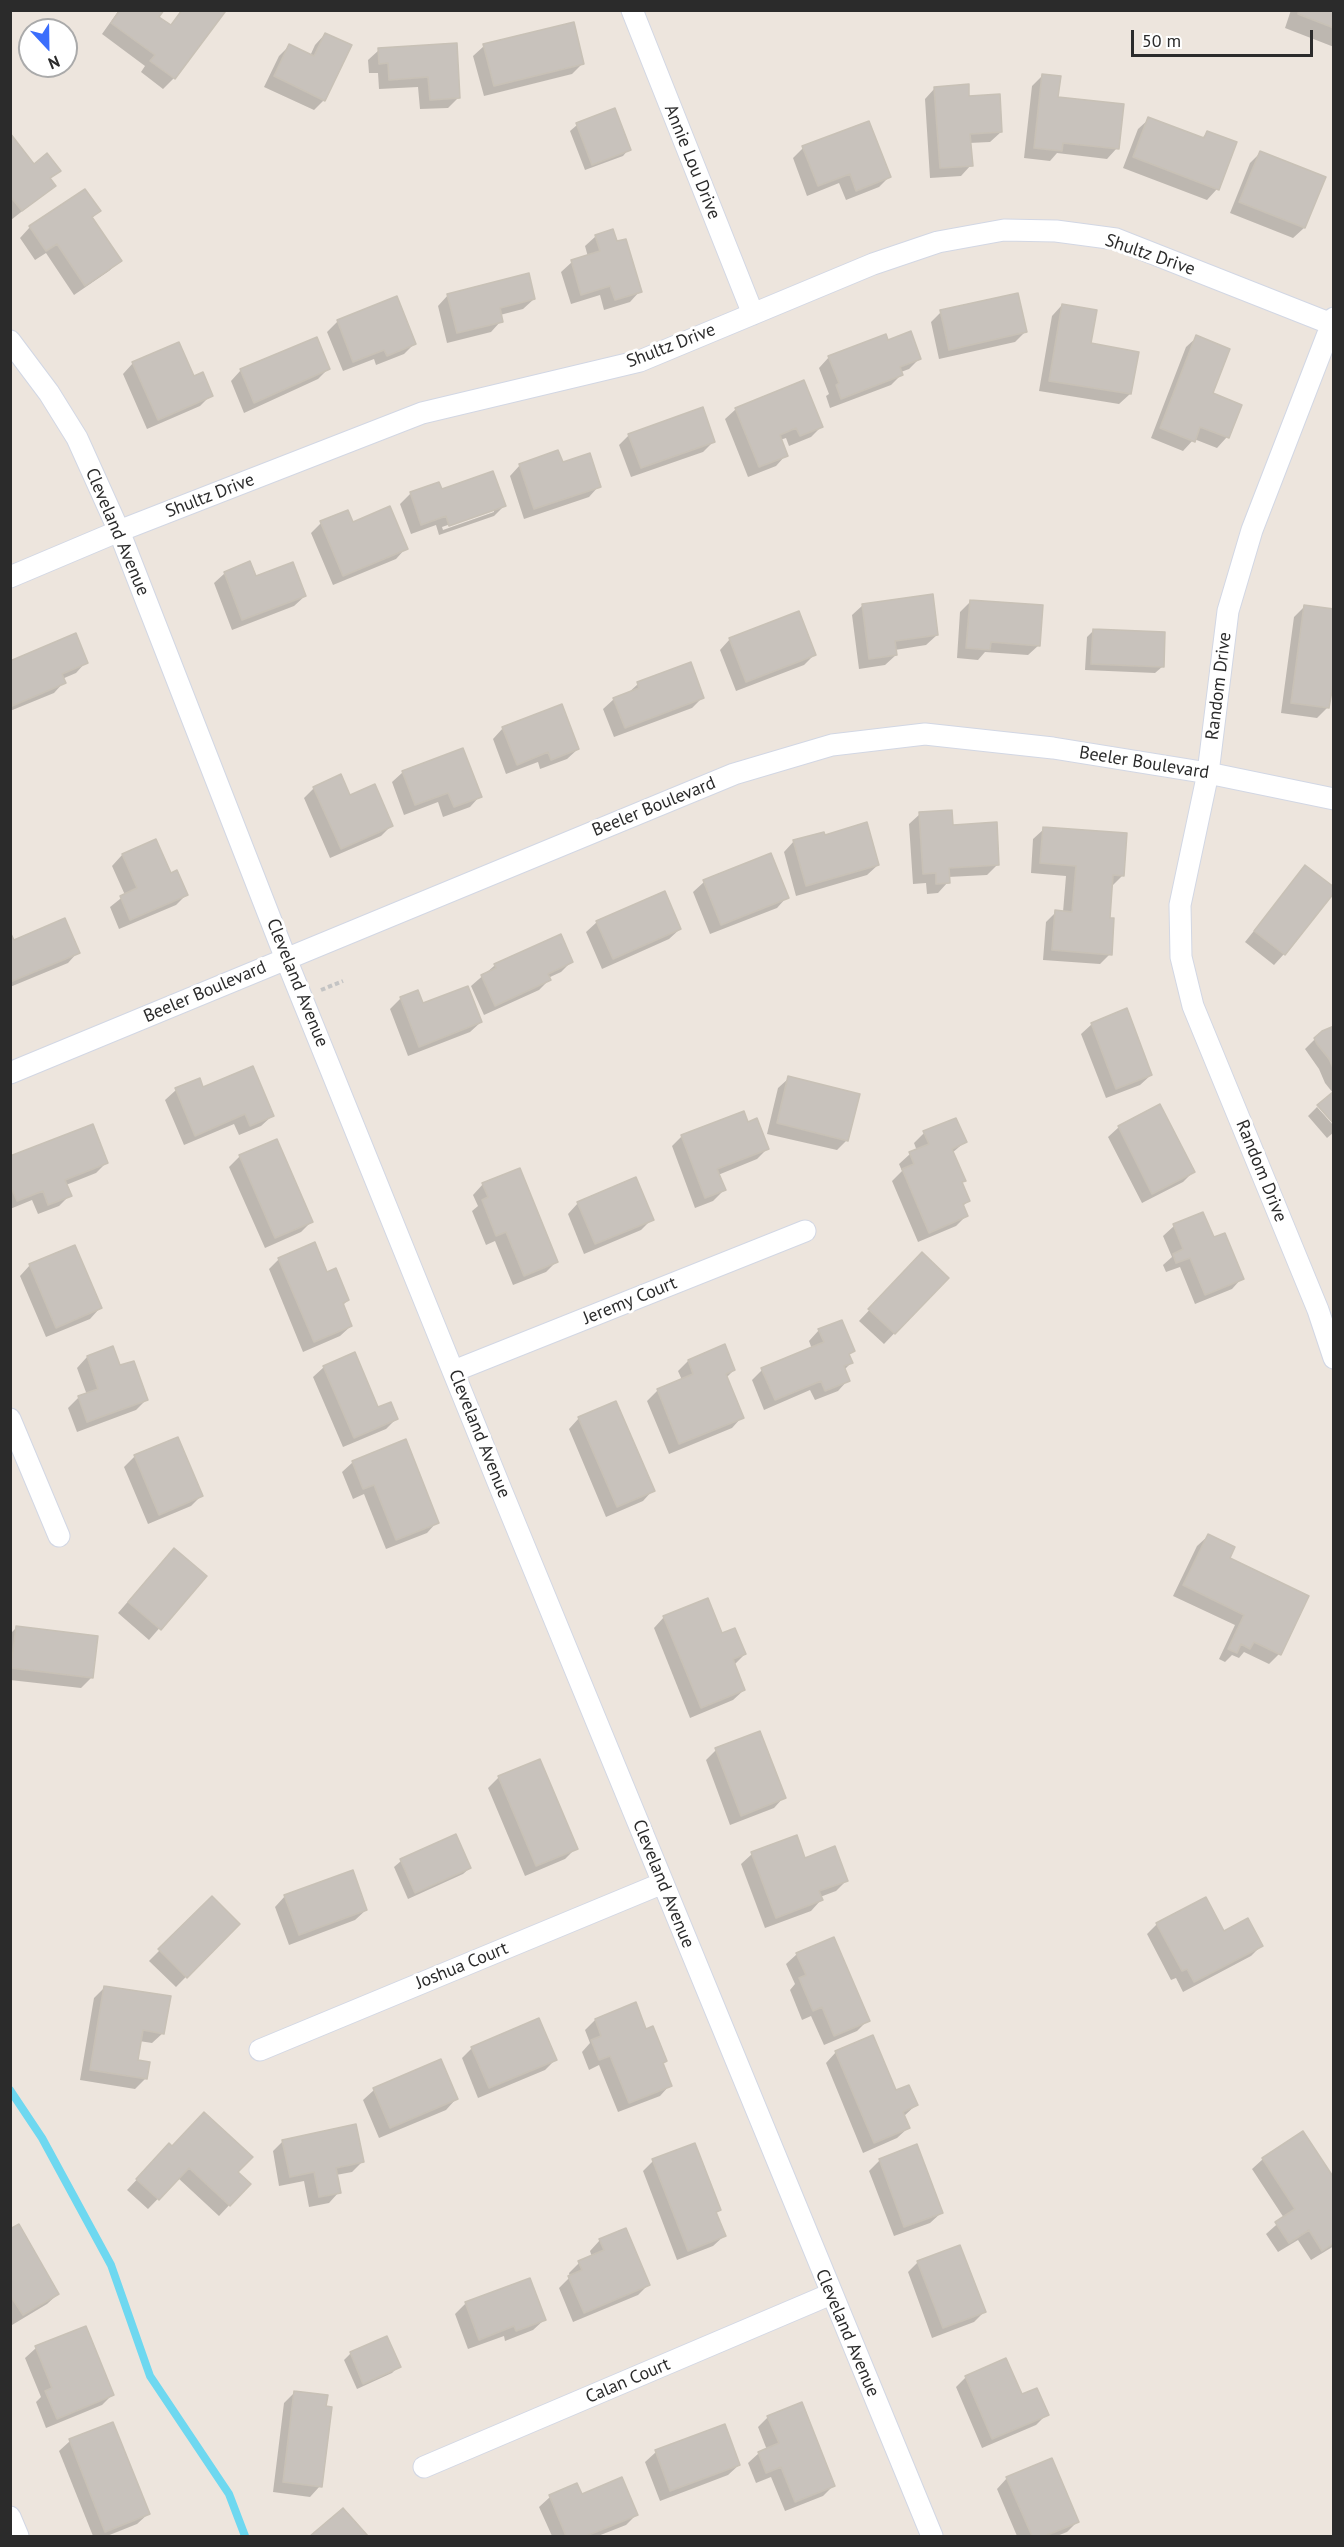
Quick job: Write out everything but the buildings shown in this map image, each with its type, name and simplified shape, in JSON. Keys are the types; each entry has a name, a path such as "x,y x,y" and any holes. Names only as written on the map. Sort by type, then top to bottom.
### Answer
{"street":[{"name":"Annie Lou Drive","path":"632,10 753,314"},
{"name":"Shultz Drive","path":"10,577 119,531 422,413 640,361 873,264 938,243 1004,230 1056,231 1116,239 1333,322"},
{"name":"Random Drive","path":"1333,322 1252,530 1228,611 1208,773 1179,905 1181,957 1193,1006 1318,1310 1334,1358"},
{"name":"Cleveland Avenue","path":"10,341 49,393 76,438 119,531 286,958 932,2536"},
{"name":"Beeler Boulevard","path":"10,1073 734,774 832,745 925,734 1053,748 1208,773 1334,799"},
{"name":"Jeremy Court","path":"454,1371 805,1231"},
{"path":"10,1419 59,1536"},
{"name":"Joshua Court","path":"261,2050 663,1883"},
{"name":"Calan Court","path":"424,2467 831,2294"},
{"path":"10,2517 18,2536"}],"waterway":[{"path":"10,2090 42,2138 111,2265 150,2376 229,2494 245,2536"}]}
